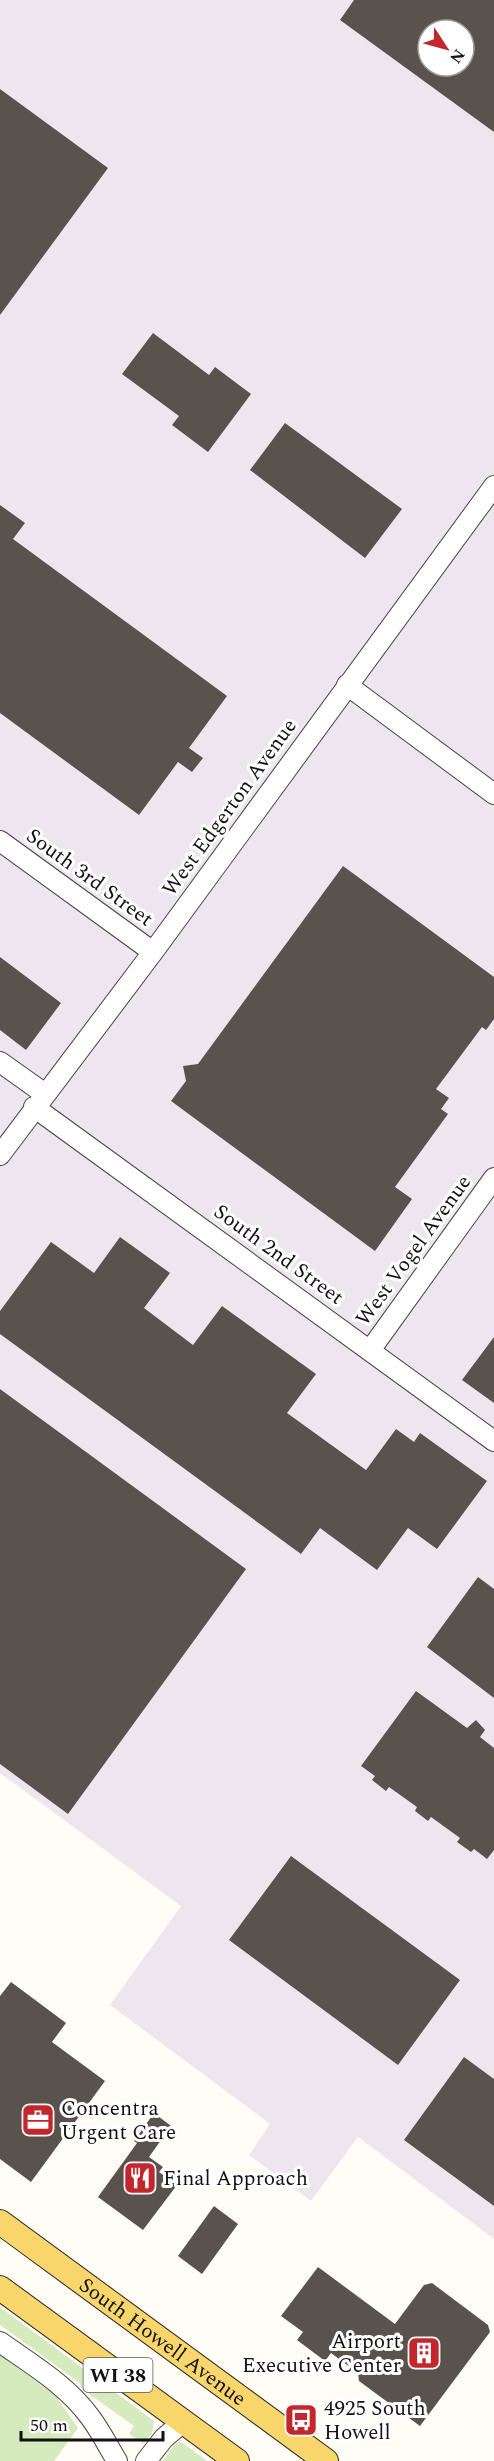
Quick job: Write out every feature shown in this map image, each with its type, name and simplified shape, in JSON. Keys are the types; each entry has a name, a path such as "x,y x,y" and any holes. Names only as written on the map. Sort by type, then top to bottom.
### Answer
{"main road":[{"name":"South Howell Avenue","path":"0,2222 326,2461"},
{"name":"WI 38","path":"0,2288 237,2461"}],"street":[{"name":"West Edgerton Avenue","path":"0,1155 153,952 494,486"},
{"path":"347,685 492,787"},
{"name":"South 3rd Street","path":"0,841 153,952"},
{"name":"South 2nd Street","path":"0,1062 40,1100 494,1440"},
{"name":"West Vogel Avenue","path":"371,1349 494,1178"},
{"path":"0,2342 62,2387 75,2400 90,2417 117,2461"},
{"path":"146,2461 164,2438 183,2422"}],"shaded area":[{"path":"0,0 494,0 494,2239 358,2137 311,2201 249,2155 270,2124 110,2005 181,1906 0,1773"}],"green space":[{"path":"0,2307 154,2421 152,2433 144,2444 129,2434 134,2426 81,2388 80,2383 0,2325"},
{"path":"0,2354 55,2395 78,2428 54,2461 0,2461"},
{"path":"180,2441 207,2461 163,2461 174,2445"}],"building":[{"path":"354,0 494,0 494,132 420,78 476,78 476,18 416,18 416,75 340,20"},
{"path":"0,89 108,168 0,315"},
{"path":"153,333 209,375 215,367 251,394 208,452 172,425 179,416 122,374"},
{"path":"285,423 402,509 365,558 250,470"},
{"path":"0,505 25,523 13,539 227,696 189,748 203,758 192,772 178,762 139,815 0,713"},
{"path":"343,866 494,977 494,1019 486,1030 482,1027 436,1089 449,1098 441,1109 448,1114 395,1187 412,1199 375,1251 171,1101 186,1081 183,1066 198,1064"},
{"path":"0,957 61,1003 26,1050 0,1030"},
{"path":"120,1237 170,1273 144,1308 193,1345 222,1306 316,1374 287,1413 366,1470 396,1429 414,1442 420,1433 487,1481 437,1549 408,1528 377,1570 320,1528 301,1554 0,1334 0,1311 51,1242 94,1273"},
{"path":"494,1337 494,1403 462,1380"},
{"path":"0,1389 246,1569 68,1814 0,1764"},
{"path":"478,1577 494,1589 494,1698 427,1647"},
{"path":"416,1691 467,1728 476,1720 485,1730 480,1737 494,1748 494,1850 487,1859 474,1849 471,1852 457,1842 460,1838 431,1817 428,1821 415,1811 417,1807 389,1787 386,1791 372,1780 375,1776 361,1766"},
{"path":"291,1856 460,1980 398,2065 229,1940"},
{"name":"Concentra Urgent Care","path":"11,1982 66,2023 52,2042 105,2081 31,2182 0,2159 0,1996"},
{"path":"464,2057 494,2079 494,2206 404,2140"},
{"name":"Final Approach","path":"154,2113 171,2126 149,2157 163,2167 159,2172 177,2185 143,2230 98,2197 137,2143 134,2141"},
{"path":"214,2206 238,2224 202,2274 178,2256"},
{"name":"Airport Executive Center","path":"318,2267 395,2324 424,2285 432,2283 488,2325 490,2332 420,2426 359,2381 358,2373 331,2353 325,2361 297,2340 303,2332 281,2316"}],"place":[{"name":"Concentra Urgent Care","path":"38,2120"},
{"name":"Final Approach","path":"140,2178"},
{"name":"Airport Executive Center","path":"424,2353"},
{"name":"4925 South Howell","path":"301,2420"}]}
